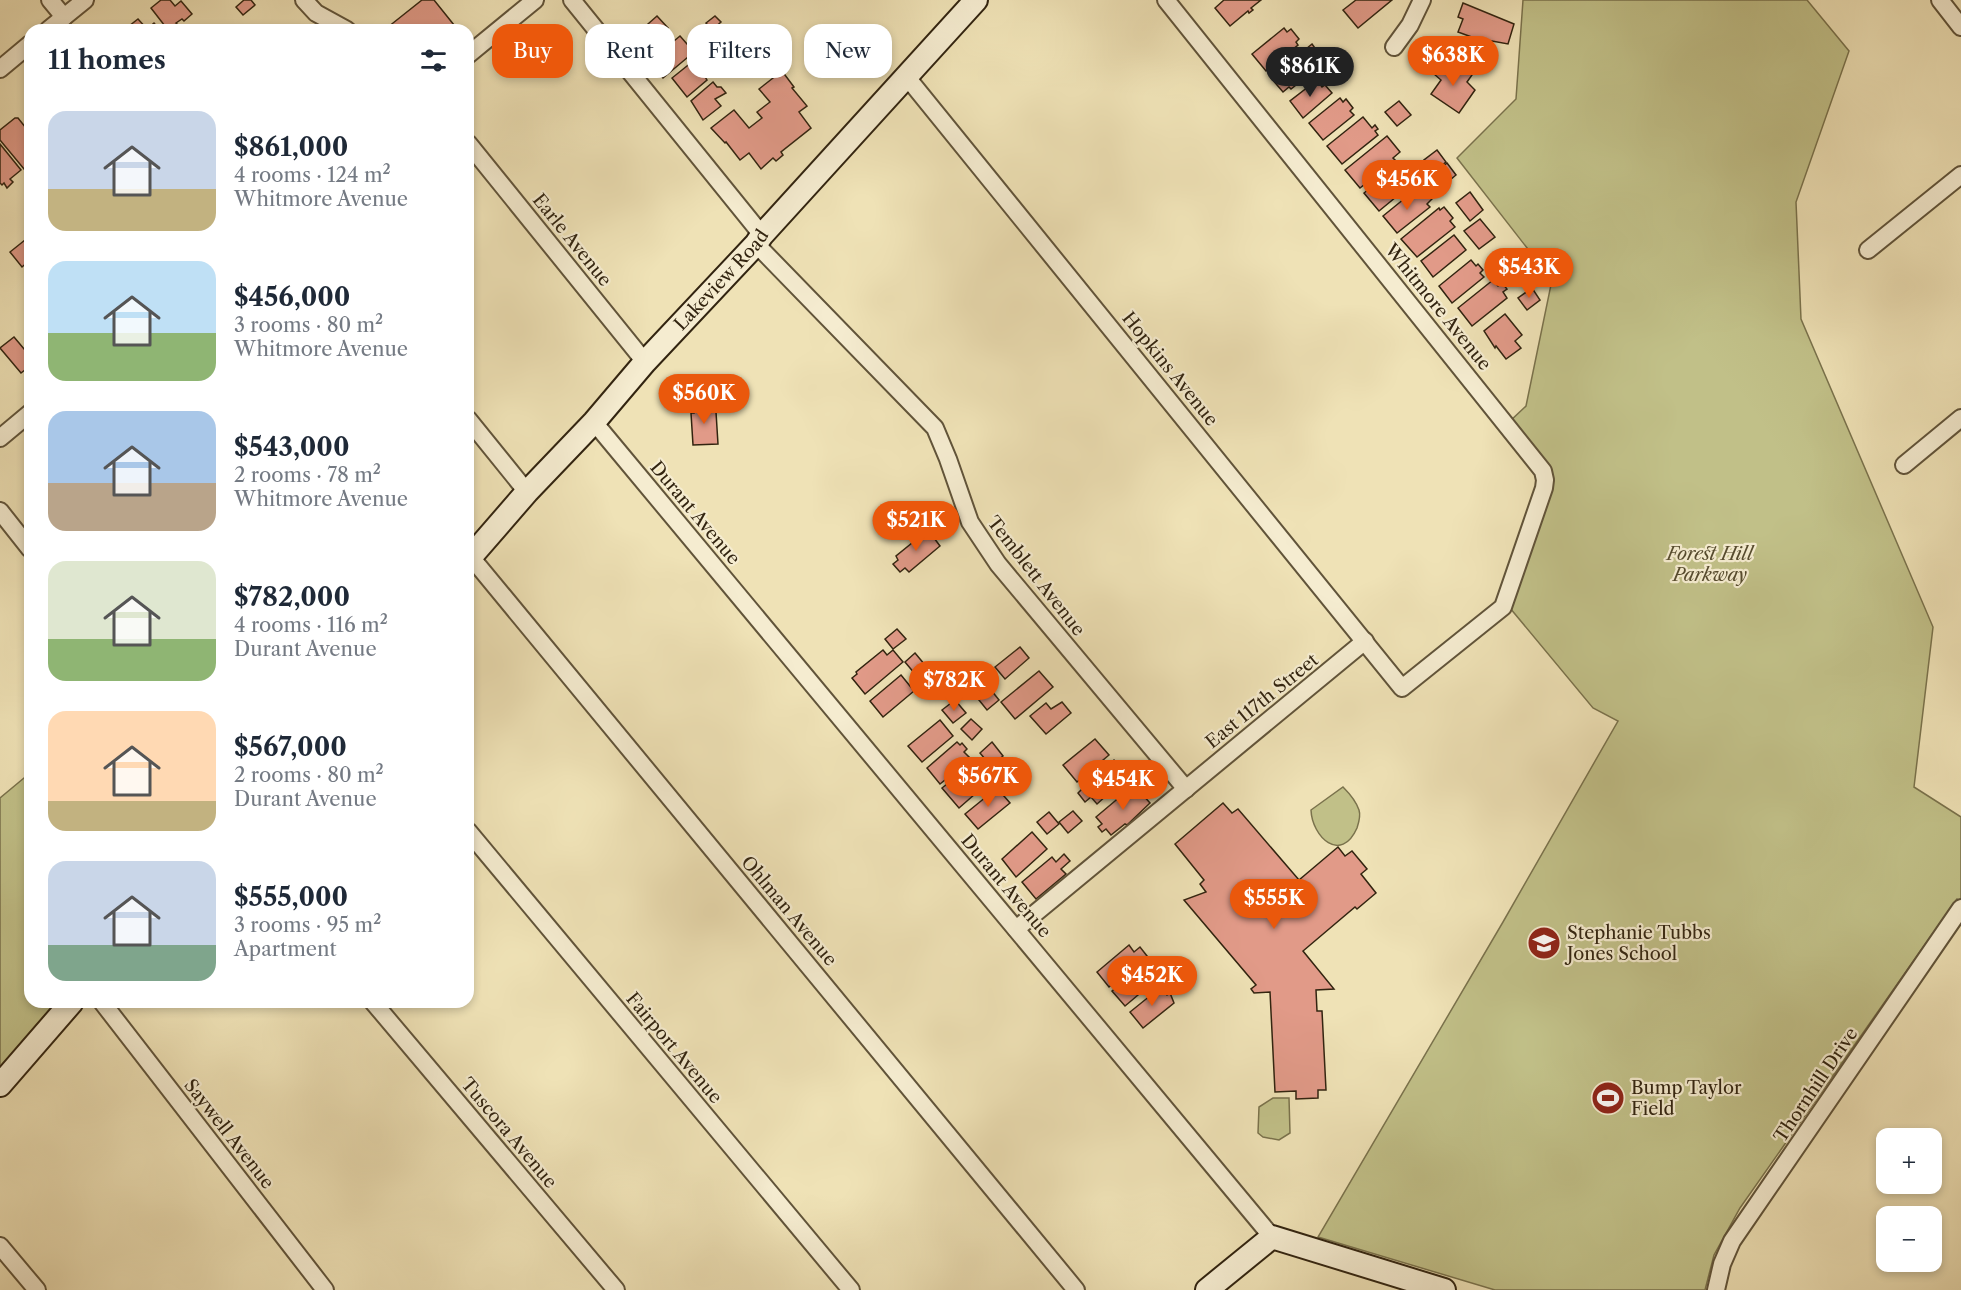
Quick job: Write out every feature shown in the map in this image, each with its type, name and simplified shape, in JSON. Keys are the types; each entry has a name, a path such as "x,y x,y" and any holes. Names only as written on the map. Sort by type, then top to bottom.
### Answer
{"street":[{"path":"50,0 64,17"},
{"path":"55,24 85,0"},
{"path":"304,0 316,13 336,24"},
{"path":"474,50 536,0"},
{"name":"Temblett Avenue","path":"572,0 759,239 935,428 970,522 998,564 1186,789"},
{"name":"Lakeview Road","path":"474,553 527,492 594,422 645,362 976,0"},
{"name":"Whitmore Avenue","path":"1166,0 1544,471 1544,488 1503,607 1402,688"},
{"path":"1394,47 1410,25 1422,0"},
{"path":"1940,0 1961,27"},
{"path":"0,69 24,49"},
{"name":"Hopkins Avenue","path":"906,76 1402,688"},
{"name":"Earle Avenue","path":"474,150 645,362"},
{"path":"1868,250 1961,176"},
{"path":"0,438 24,418"},
{"path":"1904,465 1961,418"},
{"name":"Durant Avenue","path":"594,422 1272,1237"},
{"path":"474,426 527,492"},
{"path":"0,512 24,542"},
{"name":"Ohlman Avenue","path":"474,563 1076,1290"},
{"name":"East 117th Street","path":"1016,929 1365,641"},
{"name":"Fairport Avenue","path":"474,838 851,1290"},
{"name":"Thornhill Drive","path":"1716,1290 1722,1264 1732,1241 1961,908"},
{"path":"0,1085 67,1008"},
{"name":"Saywell Avenue","path":"107,1008 325,1290"},
{"name":"Tuscora Avenue","path":"378,1008 616,1290"},
{"path":"1207,1290 1272,1237 1444,1290"},
{"path":"0,1246 37,1290"}],"green space":[{"name":"Forest Hill Parkway","path":"1523,0 1807,0 1849,51 1796,202 1801,319 1933,627 1914,787 1961,817 1961,901 1957,899 1740,1208 1714,1255 1705,1290 1495,1290 1318,1237 1618,721 1593,708 1505,602 1544,488 1507,424 1526,406 1552,280 1457,158 1516,99"},
{"path":"24,778 24,1008 67,1008 0,1085 0,798"},
{"path":"1343,787 1356,803 1360,819 1350,839 1343,844 1336,845 1328,843 1316,829 1311,810"},
{"path":"1273,1098 1289,1098 1290,1133 1279,1140 1263,1137 1258,1133 1259,1107"}],"building":[{"path":"161,0 170,0 175,6 181,1 192,14 177,24 163,24 151,8"},
{"path":"244,0 251,0 255,5 243,15 236,7"},
{"path":"422,0 434,0 453,24 392,24"},
{"path":"1224,0 1261,0 1251,8 1253,10 1249,13 1248,11 1230,26 1215,8"},
{"path":"1356,0 1392,0 1358,28 1343,10"},
{"path":"1463,3 1514,24 1508,44 1492,41 1488,43 1458,32 1463,19 1458,17"},
{"path":"657,16 664,24 648,24"},
{"path":"715,16 721,22 719,24 706,23"},
{"path":"138,19 142,24 132,24"},
{"path":"1284,28 1287,32 1291,29 1299,39 1296,42 1298,45 1266,71 1252,54"},
{"path":"680,36 687,44 687,58 675,68 675,40"},
{"path":"1312,44 1325,62 1291,89 1289,87 1283,92 1271,78"},
{"path":"1453,62 1472,75 1467,82 1475,90 1459,113 1431,94 1441,80 1434,74 1441,65 1448,69"},
{"path":"687,66 687,78 706,78 707,80 687,97 672,78 675,78"},
{"path":"773,78 787,78 794,87 792,88 807,106 799,112 811,128 781,152 783,155 776,161 773,158 761,169 749,153 740,160 711,128 734,110 749,128 762,118 757,112 770,102 759,89"},
{"path":"1317,80 1322,87 1325,85 1332,93 1303,118 1290,101"},
{"path":"713,82 726,93 715,99 721,106 703,120 691,101"},
{"path":"1340,98 1343,102 1346,99 1353,108 1350,111 1354,115 1323,140 1309,123"},
{"path":"1399,101 1411,115 1397,126 1385,112"},
{"path":"1363,117 1372,128 1375,125 1378,135 1342,164 1327,146"},
{"path":"15,118 18,118 24,126 24,169 0,140 0,130"},
{"path":"1387,136 1400,152 1393,158 1395,160 1360,188 1345,170"},
{"path":"0,144 21,170 10,179 13,182 7,188 4,183 2,185 0,183"},
{"path":"1437,150 1446,162 1433,172 1424,160"},
{"path":"1447,163 1456,175 1444,185 1435,173"},
{"path":"1399,165 1410,172 1407,175 1413,183 1379,211 1364,193"},
{"path":"1415,190 1422,198 1428,193 1432,199 1427,204 1430,207 1397,233 1383,216"},
{"path":"1470,192 1483,210 1470,221 1456,203"},
{"path":"1444,207 1453,218 1450,221 1455,227 1417,257 1401,239 1439,208 1440,210"},
{"path":"1480,219 1495,237 1479,249 1464,231"},
{"path":"1454,235 1466,250 1433,277 1421,261"},
{"path":"24,241 24,265 22,267 10,252"},
{"path":"1501,250 1511,262 1499,272 1488,260"},
{"path":"1471,260 1483,270 1480,273 1484,277 1452,303 1439,286"},
{"path":"1512,266 1520,277 1509,286 1501,274"},
{"path":"1493,280 1498,286 1502,283 1507,289 1503,292 1507,298 1472,326 1458,308"},
{"path":"1532,288 1540,300 1527,310 1518,298"},
{"path":"1505,314 1522,335 1515,341 1521,348 1506,359 1496,346 1495,348 1484,331"},
{"path":"14,337 24,349 24,371 21,373 0,348"},
{"path":"708,400 709,412 716,412 718,444 693,445 691,413 694,413 693,402"},
{"path":"928,530 940,546 909,572 905,568 900,572 893,564 898,560 896,556"},
{"path":"897,629 906,639 893,649 885,639"},
{"path":"1020,647 1029,658 1005,679 995,667"},
{"path":"883,650 887,655 893,650 903,662 865,694 852,678"},
{"path":"915,653 925,665 915,674 905,662"},
{"path":"1039,671 1053,687 1015,719 1001,702"},
{"path":"901,675 914,691 883,717 870,701"},
{"path":"991,690 999,700 987,710 979,700"},
{"path":"955,700 966,713 953,723 942,710"},
{"path":"1062,702 1071,713 1046,734 1030,716 1046,703 1051,709"},
{"path":"971,719 982,729 972,740 961,729"},
{"path":"940,720 953,736 922,762 908,746"},
{"path":"1095,739 1109,755 1077,782 1063,765"},
{"path":"957,742 960,745 962,743 967,749 964,752 971,759 940,784 927,768"},
{"path":"992,742 1003,756 991,766 980,753"},
{"path":"1114,760 1128,776 1097,804 1091,797 1085,802 1078,793"},
{"path":"976,763 991,780 959,808 942,788 951,781 952,783"},
{"path":"1134,785 1150,803 1127,825 1125,824 1111,835 1106,829 1102,832 1098,827 1102,824 1096,817"},
{"path":"997,788 1010,803 978,829 965,814"},
{"path":"1223,803 1232,813 1238,809 1299,880 1338,847 1345,856 1352,851 1367,869 1361,874 1376,893 1357,909 1355,907 1303,951 1334,989 1316,990 1317,1011 1322,1011 1326,1090 1318,1090 1318,1098 1296,1099 1296,1091 1275,1092 1270,992 1254,993 1251,989 1256,985 1184,900 1206,892 1200,884 1204,880 1175,844"},
{"path":"1073,811 1082,821 1068,833 1059,822"},
{"path":"1049,812 1059,824 1047,834 1037,822"},
{"path":"1032,832 1047,849 1016,877 1002,859"},
{"path":"1064,854 1070,861 1061,869 1066,874 1036,899 1022,882 1052,857 1056,862"},
{"path":"1129,945 1134,952 1140,947 1147,956 1109,987 1097,972"},
{"path":"1170,958 1179,969 1168,979 1158,968"},
{"path":"1144,964 1157,979 1125,1006 1112,991"},
{"path":"1161,987 1167,995 1170,993 1174,1003 1143,1028 1130,1012"}],"place":[{"name":"Stephanie Tubbs Jones School","path":"1544,943"},
{"name":"Bump Taylor Field","path":"1608,1098"}]}
